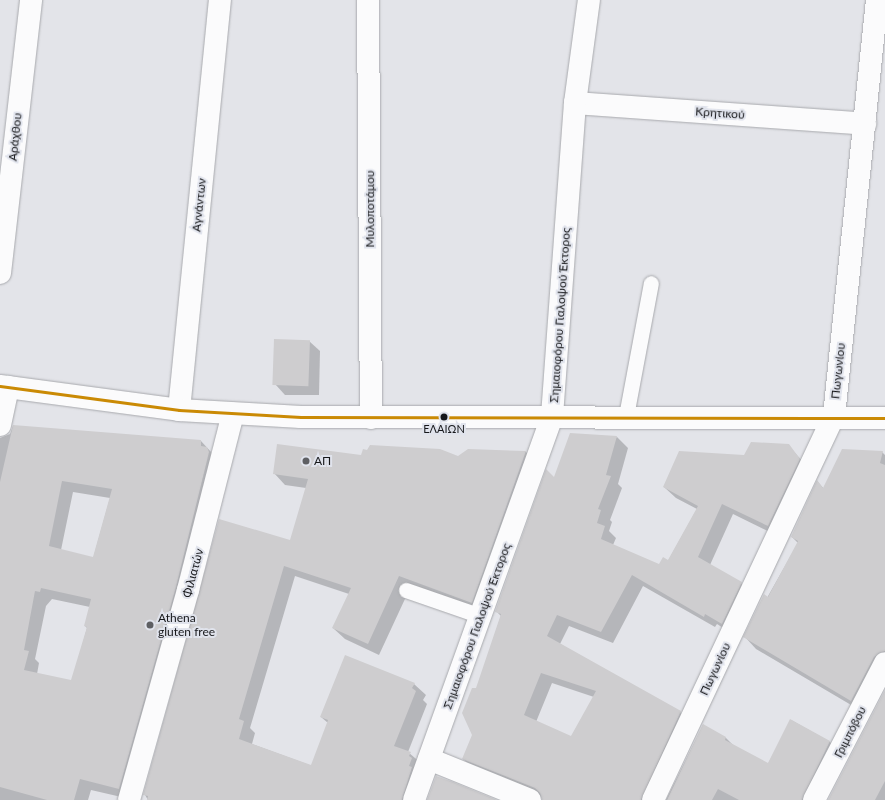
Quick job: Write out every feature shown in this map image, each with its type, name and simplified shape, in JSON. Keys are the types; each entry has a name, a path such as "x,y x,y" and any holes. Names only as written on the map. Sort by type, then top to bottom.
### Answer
{"street":[{"name":"Αράχθου","path":"0,273 31,0"},
{"name":"Αγνάντων","path":"179,410 220,0"},
{"name":"Μυλοποτάμου","path":"368,0 371,418"},
{"name":"Σημαιοφόρου Γιαλοψού Έκτορος","path":"414,800 430,760 552,416 575,103 589,0"},
{"name":"Πωγωνίου","path":"654,800 834,416 877,0"},
{"name":"Κρητικού","path":"575,103 865,124"},
{"path":"0,425 4,386 179,410 233,414 371,418 552,416 834,416 885,418"},
{"name":"Φιλιατών","path":"129,800 188,590 233,414"},
{"name":"Γριμπόβου","path":"814,800 885,663"},
{"path":"430,760 530,800"}],"lane":[{"path":"626,416 651,283"},
{"path":"406,590 481,616"}],"building":[{"path":"274,339 310,340 308,386 272,385"},
{"path":"13,425 201,440 201,446 207,447 209,452 176,587 119,789 80,779 74,800 47,800 0,787 0,482","holes":["62,481 112,489 93,557 49,546","41,588 91,599 84,626 87,627 71,680 24,670 29,651 24,650 35,591 40,592"]},
{"path":"570,433 617,436 606,475 611,476 598,509 601,510 597,523 605,526 601,539 659,564 663,557 668,560 698,506 663,487 679,451 744,455 751,442 789,444 800,459 768,526 722,504 698,557 742,582 722,624 705,614 704,617 632,575 601,632 557,615 547,636 681,711 641,800 542,800 540,793 535,788 462,759 472,735 462,713 472,688 476,688 501,614 495,612 546,469 554,477","holes":["541,673 596,691 571,736 524,715"]},
{"path":"277,444 361,455 363,449 367,450 370,445 440,449 458,456 468,449 526,451 472,603 399,576 368,644 332,628 351,588 284,566 239,719 244,721 239,739 311,765 328,720 320,717 345,655 415,683 412,688 416,691 394,746 411,752 409,756 412,758 409,766 412,767 402,800 147,800 148,796 143,795 219,519 290,540 308,479 273,474"},
{"path":"842,449 883,451 880,463 885,465 885,651 874,657 851,701 743,637 764,594 768,597 798,541 791,537 817,480 823,488"},
{"path":"885,690 885,781 875,800 828,800"},
{"path":"790,719 830,741 802,800 739,800 718,789 712,800 667,800 703,724 726,737 725,740 768,763"},
{"path":"436,776 453,782 497,800 427,800"}],"transit line":[{"path":"0,386 179,410 301,417 885,418"}],"place":[{"name":"ΕΛΑΙΏΝ","path":"444,417"},
{"name":"ΑΠ","path":"306,461"},
{"name":"Athena gluten free","path":"150,625"}]}
